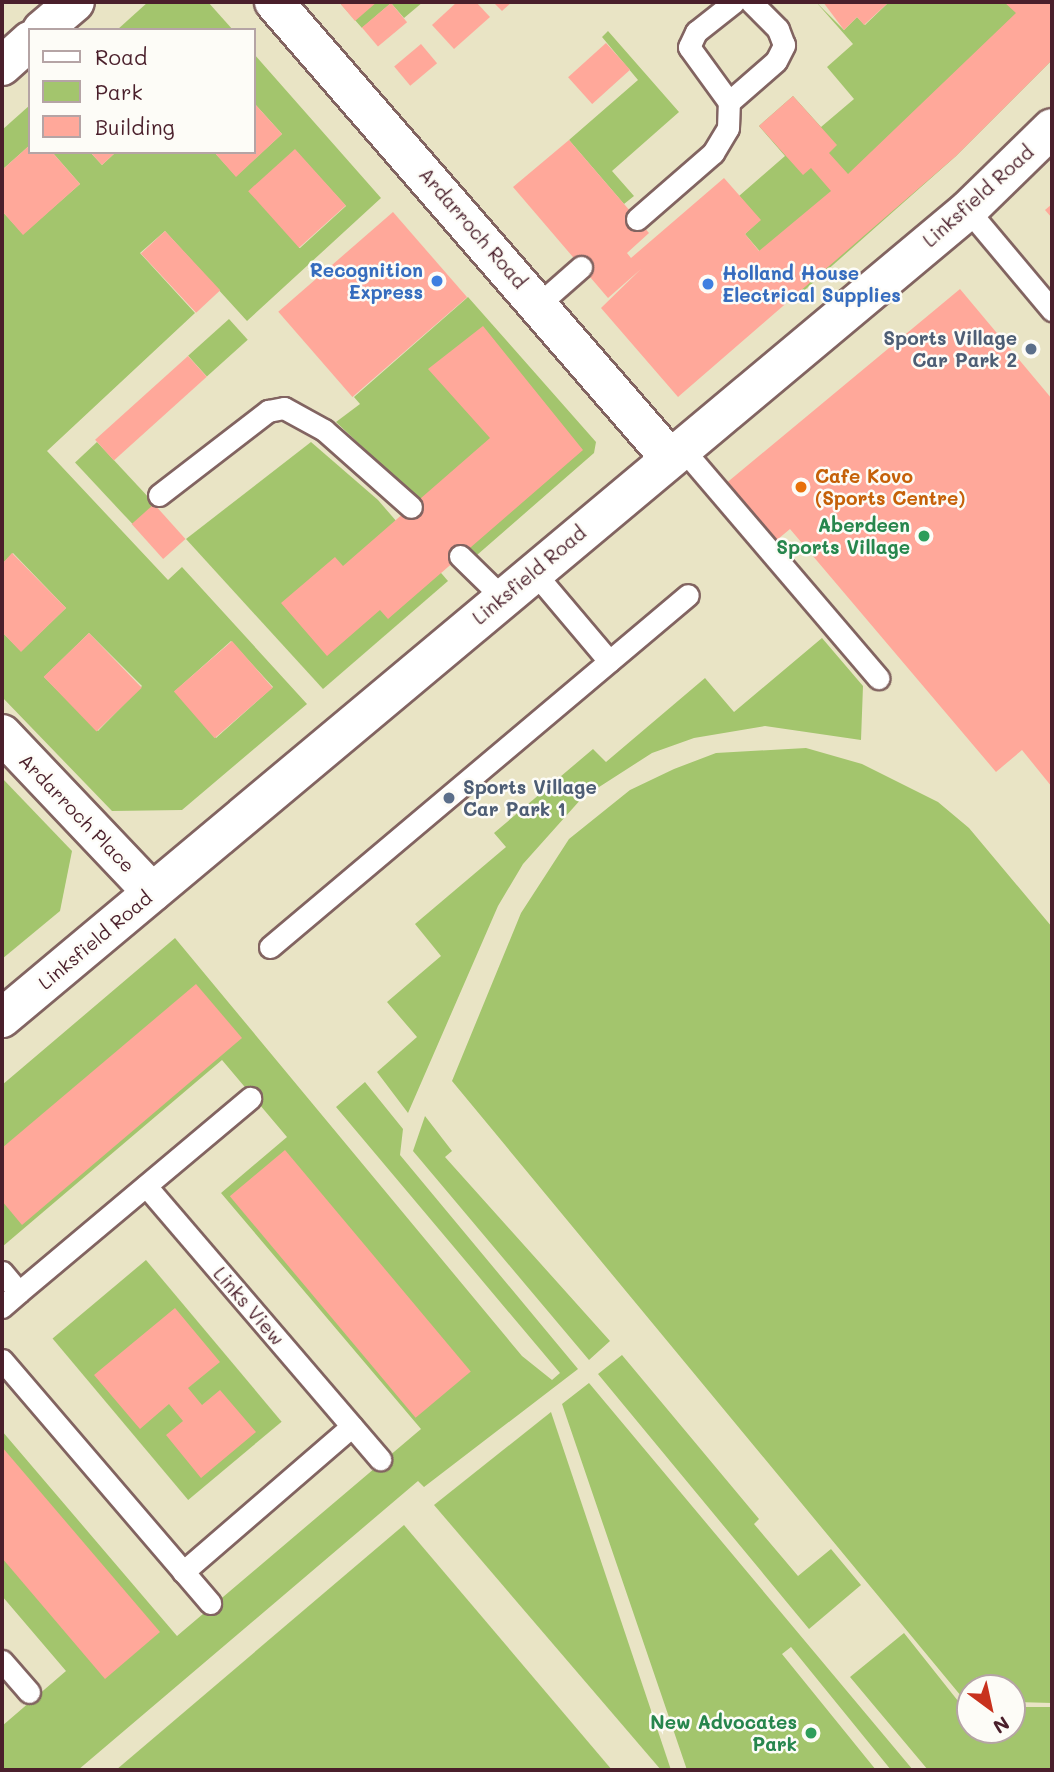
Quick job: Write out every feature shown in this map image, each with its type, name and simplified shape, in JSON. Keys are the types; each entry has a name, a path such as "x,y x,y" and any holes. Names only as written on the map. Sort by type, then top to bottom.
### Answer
{"street":[{"path":"45,28 75,2"},
{"name":"Ardarroch Road","path":"274,2 539,304 675,452"},
{"path":"2,66 28,43"},
{"name":"Linksfield Road","path":"2,1018 675,452 968,210 1052,128"},
{"name":"Ardarroch Place","path":"2,734 152,892"}],"lane":[{"path":"729,102 689,47 696,32 734,2"},
{"path":"637,219 721,144 729,102 776,61 784,45 778,29 751,2"},
{"path":"968,210 1052,310"},
{"path":"539,304 582,267"},
{"path":"159,495 268,411 284,408 324,430 411,507"},
{"path":"675,452 877,678"},
{"path":"460,556 502,597"},
{"path":"533,572 609,661"},
{"path":"270,947 688,595"},
{"path":"2,1307 250,1098"},
{"name":"Links View","path":"146,1186 380,1459"},
{"path":"2,1272 19,1292"},
{"path":"2,1360 209,1603"},
{"path":"183,1572 352,1426"},
{"path":"2,1661 29,1692"}],"green space":[{"path":"148,2 208,2 231,28 119,28"},
{"path":"339,2 423,2 404,18 391,3 362,28"},
{"path":"816,2 844,30 857,17 865,25 889,2 1052,2 1052,60 956,156 798,296 745,234 760,220 739,196 785,156 759,126 793,96 821,127 854,99 827,67 853,44"},
{"path":"608,31 679,112 612,171 634,196 624,204 569,140 638,80 602,37"},
{"path":"256,56 381,198 247,321 165,231 140,253 195,313 47,451 168,580 182,567 307,704 182,810 112,811 2,697 2,632 21,651 66,608 13,553 2,564 2,211 23,234 80,184 54,154 92,154 102,165 114,154 216,154 236,176 282,134 256,105","holes":["295,150 346,206 299,248","89,633 142,686 98,731 44,677","231,641 273,687 216,738 175,691"]},
{"path":"28,107 28,147 2,170 2,130"},
{"path":"468,297 596,442 594,453 477,555 336,422 360,404 354,397"},
{"path":"229,319 248,340 207,377 188,356"},
{"path":"97,442 156,505 134,525 75,462"},
{"path":"311,442 378,500 448,581 323,689 186,539"},
{"path":"822,638 863,686 861,740 765,726 694,738 652,753 582,798 523,864 498,906 408,1113 377,1072 417,1037 387,1002 441,956 415,924 506,847 494,833 593,749 606,762 705,678 734,712"},
{"path":"806,748 862,764 938,802 969,828 1052,927 1052,1703 1026,1702 1026,1674 956,1674 956,1690 452,1081 521,913 569,839 630,790 716,753"},
{"path":"2,778 72,851 60,911 2,959"},
{"path":"175,938 522,1356 552,1380 560,1373 336,1107 365,1082 403,1129 400,1155 578,1369 424,1487 418,1481 78,1770 2,1770 2,1726 66,1671 2,1596 2,1431 177,1636 421,1429 221,1193 287,1137 222,1060 2,1247 2,1085"},
{"path":"425,1116 452,1151 445,1157 610,1341 589,1360 413,1151"},
{"path":"146,1260 282,1422 188,1500 53,1338"},
{"path":"622,1355 759,1519 754,1524 798,1576 831,1549 861,1585 809,1629 598,1374"},
{"path":"589,1383 913,1770 891,1770 791,1647 782,1654 876,1770 687,1770 562,1404"},
{"path":"551,1412 671,1770 661,1770 434,1505"},
{"path":"404,1525 612,1770 116,1770"},
{"path":"904,1633 956,1698 956,1744 1026,1744 1026,1707 1052,1707 1052,1770 928,1770 850,1677"}],"building":[{"path":"339,2 377,2 355,21"},
{"path":"457,2 476,2 490,17 454,49 432,25"},
{"path":"493,2 512,2 502,11"},
{"path":"823,2 889,2 864,25 857,17 844,30"},
{"path":"1004,2 1052,2 1051,61 956,156 678,397 601,308 641,269 608,298 513,187 569,140 649,233 627,253 631,258 724,178 761,220 745,234 759,251 831,191 811,168 803,175 759,126 793,96 837,145 829,153 848,174 1016,13"},
{"path":"391,3 407,22 378,47 362,27"},
{"path":"606,43 630,70 592,104 568,77"},
{"path":"421,44 437,63 410,86 394,66"},
{"path":"256,105 282,134 236,177 216,154 256,154"},
{"path":"28,147 28,154 54,154 80,184 23,235 2,211 2,170"},
{"path":"295,149 346,205 299,248 248,191"},
{"path":"92,154 114,154 102,165"},
{"path":"1052,204 1052,218 1045,210"},
{"path":"393,212 467,297 352,397 278,312"},
{"path":"165,231 220,290 196,313 141,254"},
{"name":"Aberdeen Sports Village","path":"960,289 1052,399 1052,787 1022,750 996,772 790,529 772,544 724,485"},
{"path":"483,326 583,450 388,619 380,610 327,656 281,603 335,557 343,566 490,438 428,369"},
{"path":"188,356 207,377 114,460 95,440"},
{"path":"154,504 185,539 163,559 132,524"},
{"path":"12,553 66,608 21,652 2,632 2,564"},
{"path":"89,633 142,688 96,731 44,677"},
{"path":"232,641 273,688 215,738 174,692"},
{"path":"196,984 242,1038 22,1225 2,1201 2,1148"},
{"path":"285,1150 471,1371 416,1418 230,1196"},
{"path":"175,1308 220,1362 188,1388 202,1405 220,1390 256,1432 201,1478 166,1435 183,1421 169,1404 140,1429 94,1375"},
{"path":"2,1447 160,1632 105,1679 2,1558"}],"place":[{"name":"Recognition Express","path":"437,281"},
{"name":"Holland House Electrical Supplies","path":"708,284"},
{"name":"Sports Village Car Park 2","path":"1031,349"},
{"name":"Cafe Kovo (Sports Centre)","path":"801,487"},
{"name":"Aberdeen Sports Village","path":"924,536"},
{"name":"Sports Village Car Park 1","path":"449,798"},
{"name":"New Advocates Park","path":"811,1733"}]}
